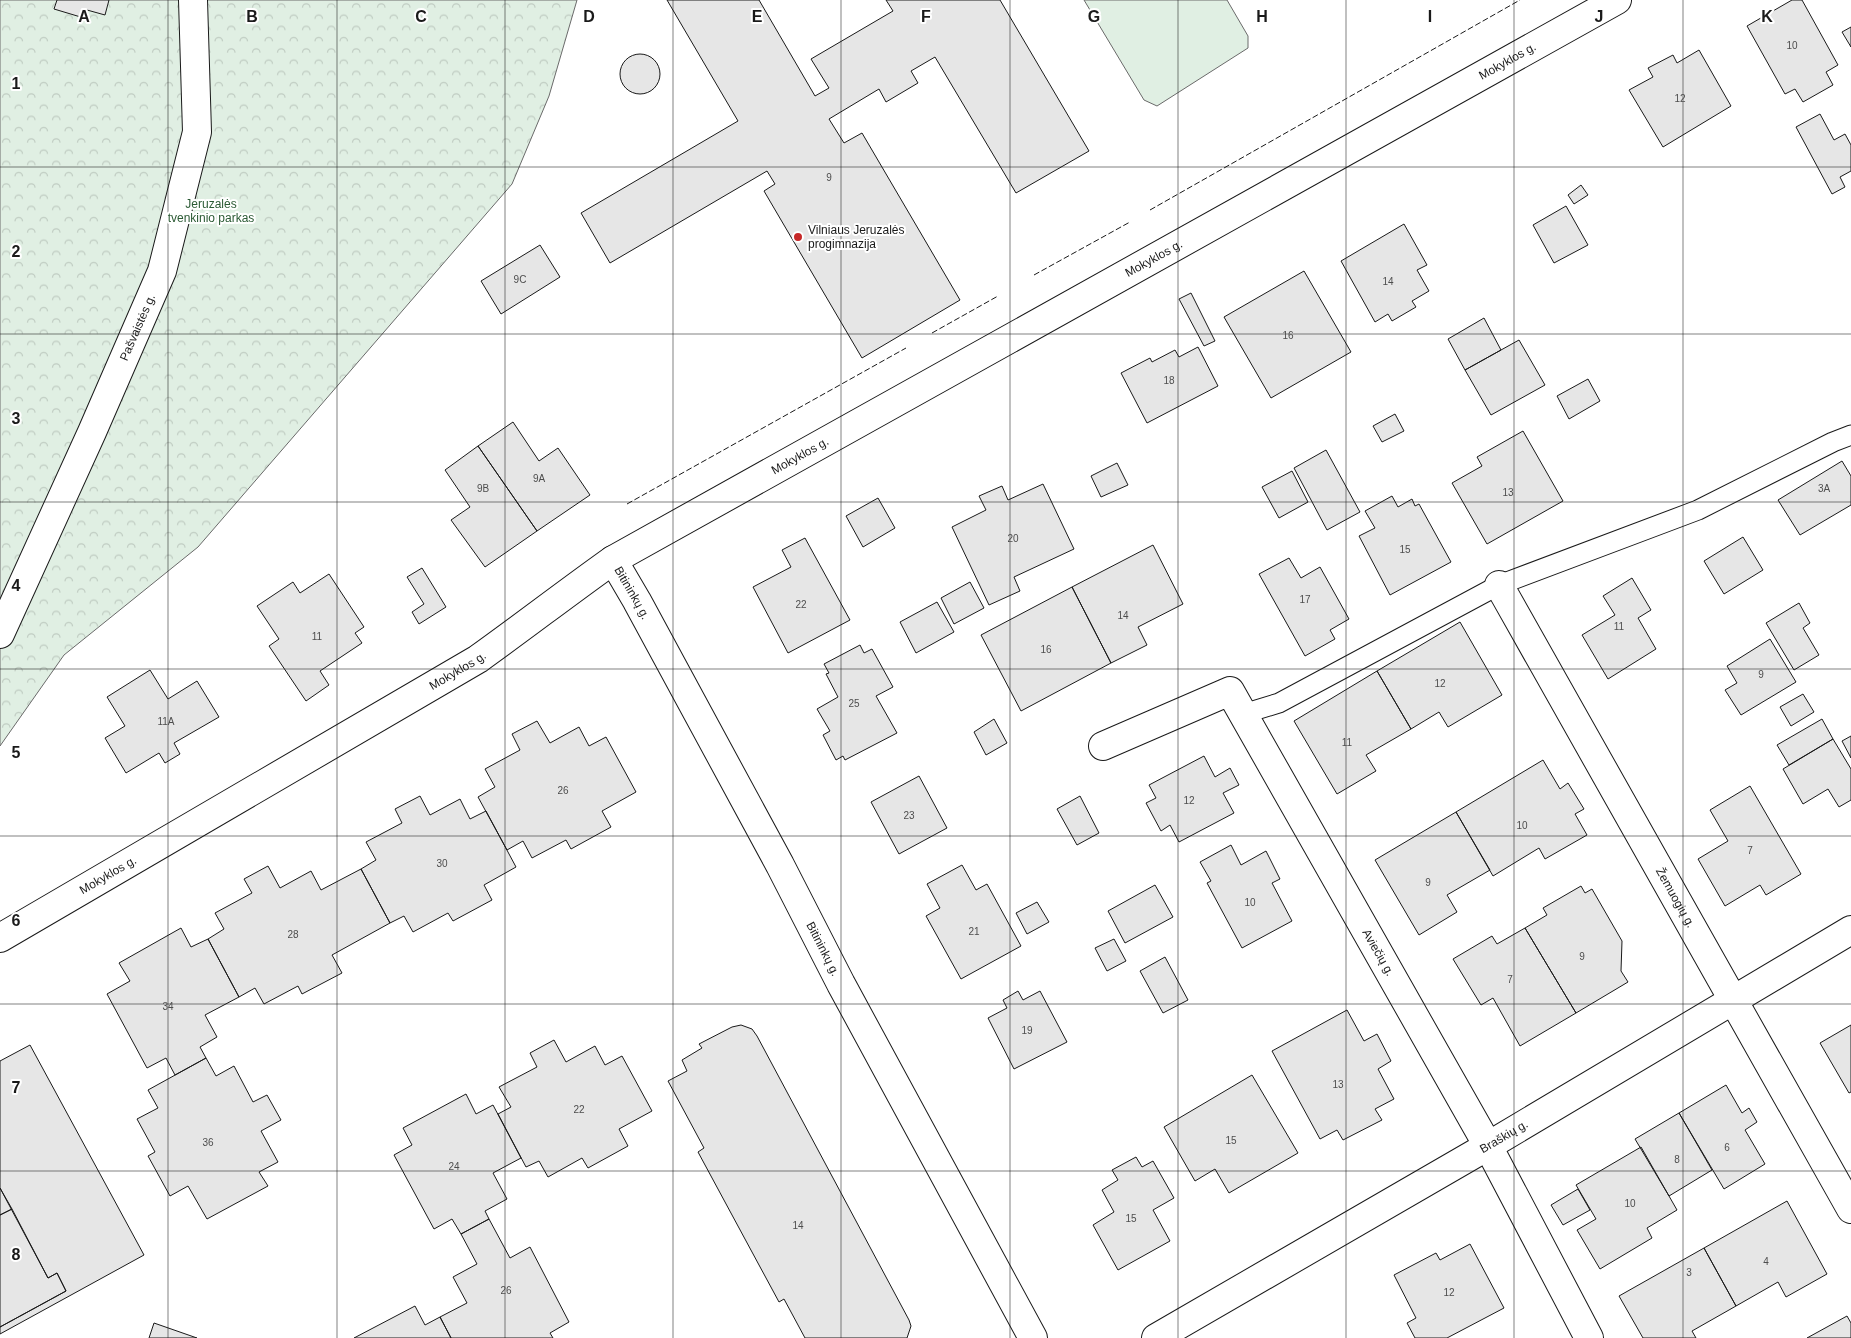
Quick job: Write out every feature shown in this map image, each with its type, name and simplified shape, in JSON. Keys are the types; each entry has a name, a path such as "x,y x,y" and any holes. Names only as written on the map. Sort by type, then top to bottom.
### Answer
{"street":[{"name":"Pašvaistės g.","path":"0,634 92,432 162,271 197,132 193,0"},
{"name":"Mokyklos g.","path":"0,938 478,659 613,560 1617,0"},
{"name":"Bitininkų g.","path":"613,560 780,865 841,984 1033,1338"},
{"name":"Žemuogių g.","path":"1498,585 1851,1210"},
{"name":"Aviečių g.","path":"1103,746 1230,691 1488,1146 1589,1338"},
{"name":"Braškių g.","path":"1156,1338 1488,1146 1851,930"}],"lane":[{"path":"1243,714 1279,703 1498,585 1698,510 1833,442 1851,435"}],"green space":[{"name":"Jeruzalės tvenkinio parkas","path":"0,0 577,0 549,96 512,184 198,547 64,655 0,746"},
{"path":"1084,0 1227,0 1248,36 1248,48 1157,106 1144,100"}],"building":[{"path":"57,0 109,0 105,15 87,10 84,18 54,9"},
{"path":"667,0 759,0 815,96 829,88 811,59 893,11 886,0 1000,0 1089,151 1016,193 935,57 911,71 918,83 886,102 879,89 829,119 844,143 862,133 960,300 862,358 764,191 775,184 767,171 610,263 581,213 738,121"},
{"path":"1792,0 1802,0 1838,65 1826,72 1833,85 1803,102 1795,89 1785,94 1747,26"},
{"path":"1851,27 1851,47 1842,32"},
{"path":"1699,50 1731,106 1663,147 1629,90 1653,77 1648,68 1673,55 1677,63"},
{"path":"640,54 654,60 660,74 654,88 640,94 626,88 620,74 626,60"},
{"path":"1820,114 1834,140 1845,134 1851,145 1851,171 1840,177 1845,187 1832,194 1796,127"},
{"path":"1581,185 1588,195 1574,204 1568,195"},
{"path":"1566,206 1588,245 1554,263 1533,225"},
{"path":"1404,224 1427,265 1417,270 1429,291 1412,301 1416,307 1392,321 1388,314 1375,322 1341,261"},
{"path":"540,245 560,277 501,314 481,281"},
{"path":"1304,271 1351,352 1271,398 1224,317"},
{"path":"1191,293 1215,341 1204,346 1179,299"},
{"path":"1484,318 1501,350 1465,370 1448,339"},
{"path":"1519,340 1545,385 1491,415 1465,370"},
{"path":"1198,347 1218,386 1147,423 1121,373 1150,358 1152,362 1175,350 1179,357"},
{"path":"1588,379 1600,401 1569,419 1557,396"},
{"path":"1395,414 1404,431 1382,442 1373,426"},
{"path":"513,422 539,461 558,448 590,495 537,531 478,446"},
{"path":"1523,431 1563,501 1487,544 1452,483 1482,466 1477,457"},
{"path":"478,446 537,531 485,567 451,520 470,507 445,470"},
{"path":"1326,450 1360,512 1327,530 1294,468"},
{"path":"1842,461 1851,476 1851,505 1800,535 1778,500"},
{"path":"1117,463 1128,485 1101,497 1091,476"},
{"path":"1292,471 1308,502 1279,518 1262,487"},
{"path":"1043,484 1074,549 1014,577 1020,591 989,605 952,527 986,510 979,496 1002,486 1008,500"},
{"path":"1392,496 1398,507 1412,499 1415,506 1419,504 1451,562 1390,595 1359,536 1375,528 1365,511"},
{"path":"878,498 895,528 863,547 846,516"},
{"path":"1743,537 1763,570 1724,594 1704,561"},
{"path":"805,538 850,620 788,653 753,587 791,567 782,550"},
{"path":"1153,545 1183,604 1138,627 1147,645 1111,663 1072,587"},
{"path":"1289,558 1301,578 1320,567 1349,619 1330,630 1335,639 1305,656 1259,574"},
{"path":"422,568 446,607 419,624 412,612 424,604 407,577"},
{"path":"329,574 364,627 355,633 362,643 320,671 329,685 306,701 269,646 279,639 257,606 293,582 300,593"},
{"path":"1632,578 1651,610 1638,618 1656,649 1608,679 1582,635 1615,615 1603,596"},
{"path":"970,582 984,608 954,624 941,598"},
{"path":"1072,587 1111,663 1021,711 981,635"},
{"path":"937,602 954,632 916,653 900,622"},
{"path":"1799,603 1810,623 1803,628 1819,655 1794,670 1766,623"},
{"path":"1460,622 1502,695 1448,727 1439,712 1411,729 1377,671"},
{"path":"1770,639 1796,682 1741,715 1725,690 1737,683 1727,666"},
{"path":"860,645 864,653 872,649 893,687 876,696 897,733 845,760 843,756 836,760 823,735 830,731 817,709 838,697 826,674 829,673 824,664"},
{"path":"150,670 168,699 197,681 219,717 174,743 180,754 165,763 159,753 126,773 105,738 125,726 107,697"},
{"path":"1377,671 1411,729 1366,755 1376,771 1337,794 1294,721"},
{"path":"1803,694 1814,712 1791,726 1780,707"},
{"path":"994,719 1007,743 986,755 974,732"},
{"path":"1822,719 1833,739 1789,765 1777,745"},
{"path":"537,721 550,743 579,727 589,746 606,737 636,792 602,811 611,827 571,849 566,840 532,858 523,841 507,850 478,797 495,787 485,769 520,750 512,734"},
{"path":"1851,736 1851,758 1842,741"},
{"path":"1833,739 1851,769 1851,800 1839,807 1828,789 1803,804 1783,769"},
{"path":"1204,756 1215,777 1230,768 1239,785 1223,793 1234,813 1179,842 1170,825 1161,831 1146,803 1156,798 1149,785"},
{"path":"1543,760 1560,789 1568,783 1584,809 1575,814 1587,835 1545,859 1539,848 1493,876 1456,812"},
{"path":"919,776 947,828 899,854 871,802"},
{"path":"1750,786 1801,874 1766,895 1760,885 1725,906 1698,859 1728,841 1710,810"},
{"path":"420,796 430,815 460,799 470,819 486,811 516,867 484,885 492,900 453,921 448,913 413,932 404,916 390,923 361,869 376,860 366,842 402,823 395,809"},
{"path":"1080,796 1099,833 1077,845 1057,809"},
{"path":"1456,812 1490,870 1447,895 1457,912 1419,935 1375,860"},
{"path":"1231,845 1241,865 1266,851 1280,879 1272,883 1292,921 1242,948 1207,883 1211,881 1200,862"},
{"path":"962,865 976,890 987,884 1021,946 961,979 926,916 940,908 927,884"},
{"path":"268,866 280,888 311,871 321,890 361,869 390,923 332,955 342,973 302,994 298,986 264,1004 255,988 239,997 208,939 224,929 215,913 252,893 244,879"},
{"path":"1155,885 1173,917 1125,943 1108,911"},
{"path":"1581,886 1585,893 1592,889 1622,941 1621,971 1628,982 1576,1013 1525,928 1547,915 1543,908"},
{"path":"1037,902 1049,922 1027,934 1016,913"},
{"path":"181,928 191,947 208,939 239,997 205,1015 217,1037 200,1047 206,1058 175,1075 166,1058 147,1068 107,994 130,981 119,963"},
{"path":"1525,928 1576,1013 1520,1046 1493,998 1481,1005 1453,959 1492,936 1497,944"},
{"path":"1114,939 1126,961 1107,971 1095,948"},
{"path":"1165,957 1188,1000 1163,1013 1140,971"},
{"path":"1018,991 1023,1000 1040,991 1067,1042 1014,1069 988,1018 1007,1008 1003,1000"},
{"path":"1347,1010 1364,1041 1377,1034 1391,1061 1378,1069 1394,1099 1375,1109 1382,1120 1343,1140 1337,1130 1320,1139 1272,1051"},
{"path":"741,1025 752,1029 757,1036 909,1320 911,1326 907,1338 805,1338 784,1299 779,1302 698,1152 704,1148 668,1081 687,1071 682,1060 702,1048 699,1044 732,1027"},
{"path":"1851,1025 1851,1092 1849,1093 1820,1043"},
{"path":"554,1040 566,1062 595,1046 605,1065 622,1056 652,1111 619,1129 628,1146 588,1168 582,1158 548,1177 539,1161 526,1167 498,1114 511,1107 499,1087 537,1067 530,1053"},
{"path":"30,1045 144,1255 0,1334 0,1327 66,1291 57,1273 48,1278 0,1188 0,1061"},
{"path":"206,1058 216,1076 234,1066 253,1102 267,1095 281,1120 261,1131 278,1162 259,1172 268,1186 207,1219 188,1186 170,1196 148,1156 155,1152 137,1119 158,1108 148,1090"},
{"path":"1252,1075 1298,1153 1229,1193 1215,1169 1195,1181 1164,1127"},
{"path":"1726,1085 1742,1113 1749,1108 1757,1122 1745,1130 1765,1164 1724,1189 1679,1113"},
{"path":"466,1094 476,1114 493,1105 521,1158 493,1173 507,1199 485,1211 489,1219 461,1234 452,1219 434,1229 394,1155 412,1145 403,1128"},
{"path":"1679,1113 1712,1170 1669,1196 1635,1139"},
{"path":"1641,1147 1677,1210 1647,1228 1652,1238 1600,1269 1577,1230 1596,1219 1576,1185"},
{"path":"1136,1157 1142,1167 1153,1161 1174,1198 1153,1210 1170,1241 1118,1270 1093,1225 1114,1212 1102,1190 1118,1180 1112,1170"},
{"path":"0,1188 12,1209 0,1215"},
{"path":"1578,1189 1590,1210 1563,1225 1551,1205"},
{"path":"1787,1201 1827,1274 1786,1297 1778,1282 1736,1306 1704,1248"},
{"path":"12,1209 48,1278 57,1273 66,1291 0,1327 0,1215"},
{"path":"489,1219 510,1258 530,1247 569,1322 550,1333 553,1338 451,1338 440,1317 467,1303 453,1277 477,1264 461,1234"},
{"path":"1470,1244 1504,1308 1447,1338 1415,1338 1407,1323 1416,1318 1394,1275 1436,1253 1440,1260"},
{"path":"1704,1248 1736,1306 1692,1331 1696,1338 1643,1338 1619,1296"},
{"path":"415,1306 425,1325 440,1317 451,1338 354,1338"},
{"path":"1847,1316 1851,1323 1851,1338 1807,1338"},
{"path":"154,1323 197,1338 149,1338"}],"fence":[{"path":"1150,210 1520,0"},
{"path":"1034,275 1130,222"},
{"path":"932,333 998,296"},
{"path":"627,504 906,348"}],"place":[{"name":"Vilniaus Jeruzalės progimnazija","path":"798,237"}]}
